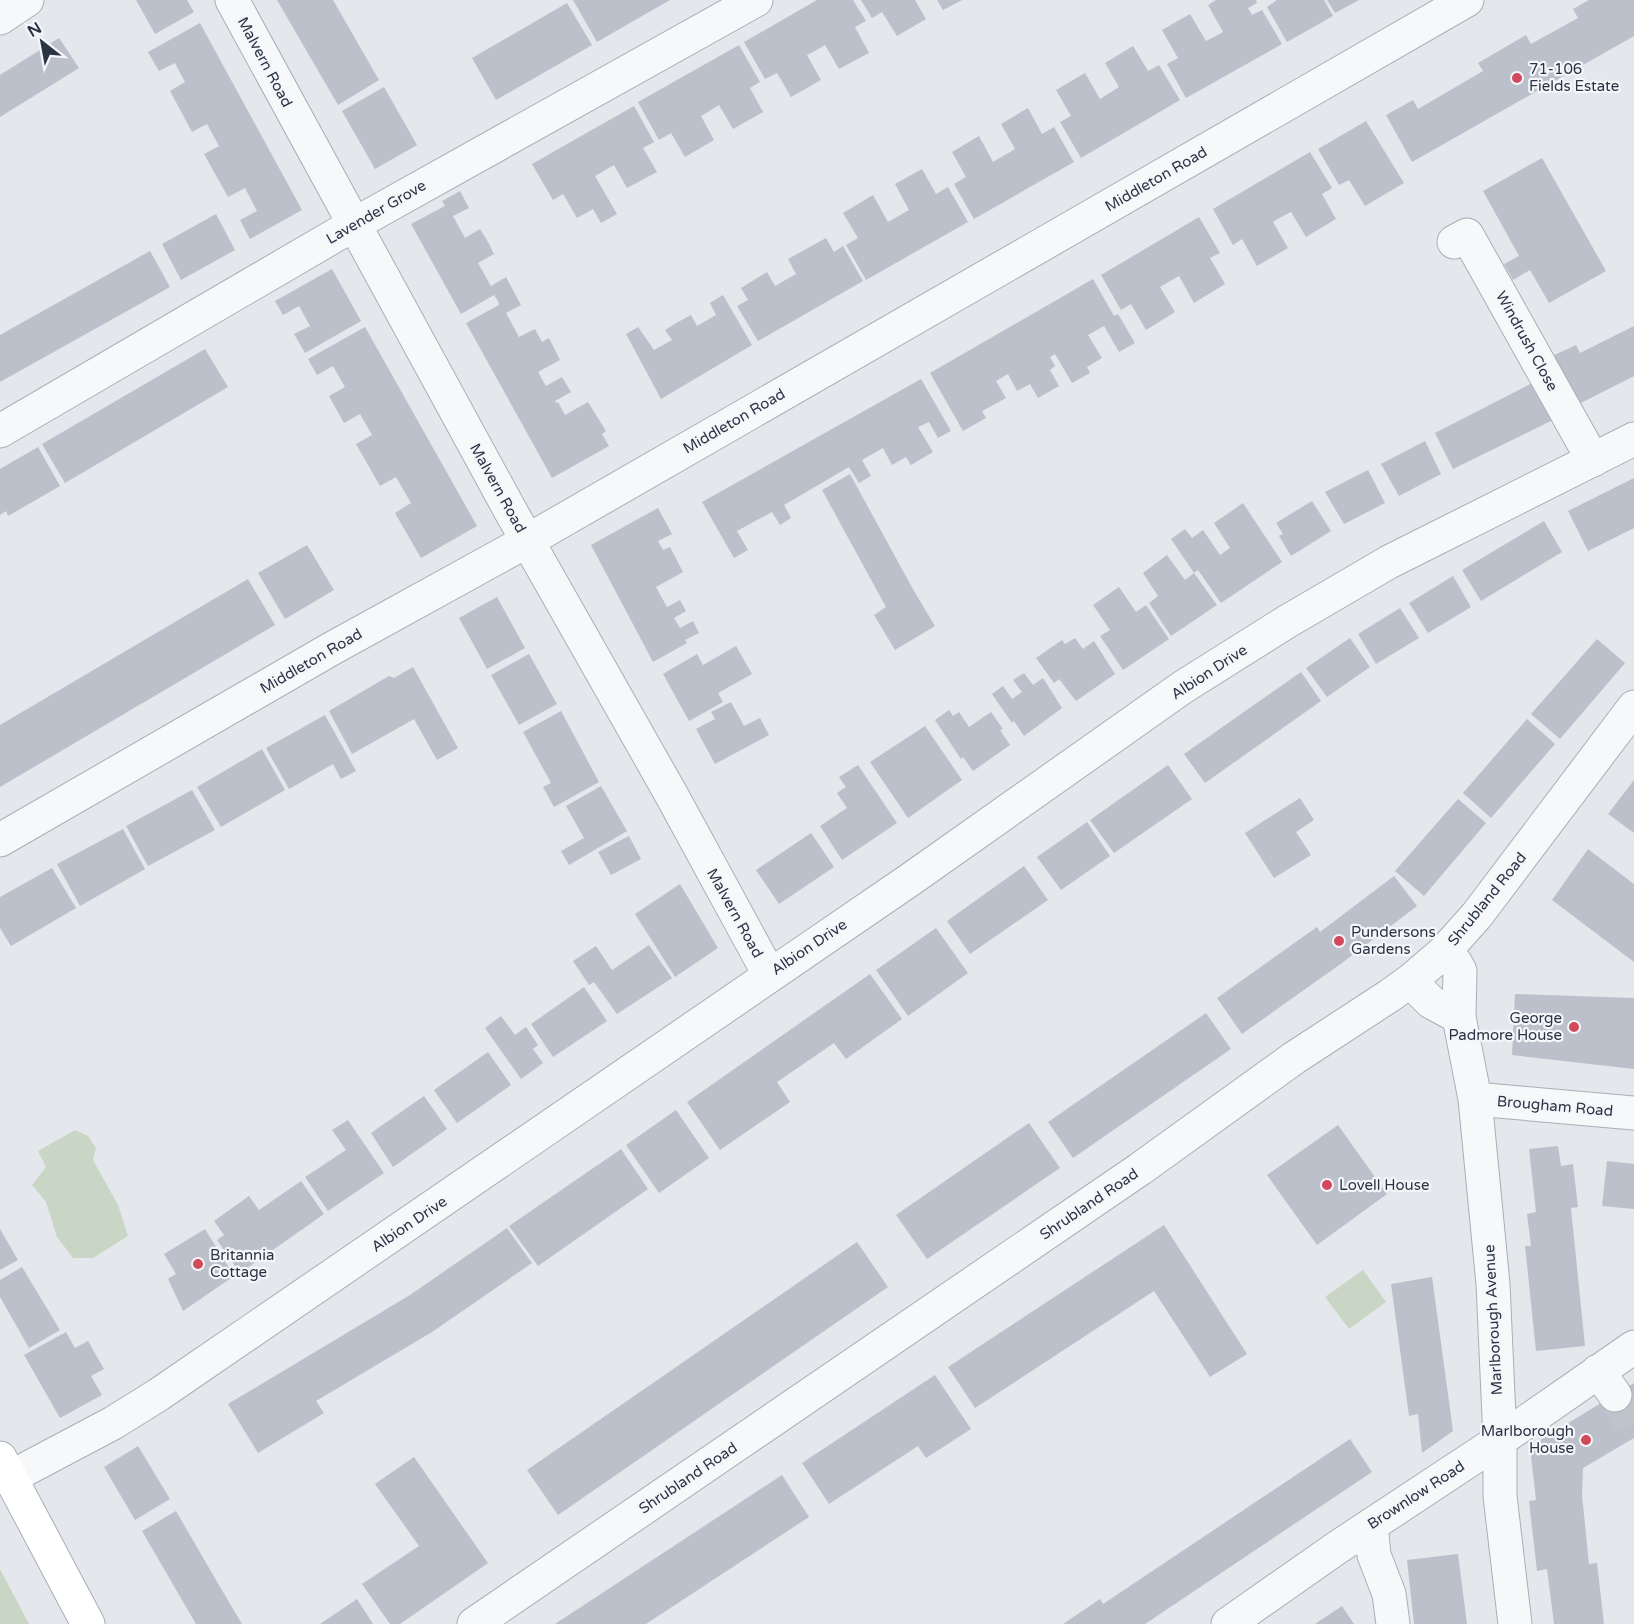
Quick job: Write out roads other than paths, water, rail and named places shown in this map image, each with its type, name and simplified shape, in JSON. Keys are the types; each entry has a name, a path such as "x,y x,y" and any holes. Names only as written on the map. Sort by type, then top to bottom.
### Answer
{"main road":[{"path":"4,1473 88,1624"}],"street":[{"path":"0,18 27,0"},
{"name":"Malvern Road","path":"232,0 527,541 671,794 769,974"},
{"name":"Lavender Grove","path":"0,431 353,225 756,0"},
{"name":"Middleton Road","path":"0,840 331,649 527,541 1467,0"},
{"name":"Windrush Close","path":"1455,242 1467,235 1593,460"},
{"name":"Albion Drive","path":"4,1473 113,1423 158,1395 632,1071 1183,687 1288,621 1389,562 1634,439"},
{"name":"Shrubland Road","path":"474,1624 1140,1169 1294,1058 1410,981 1444,952 1477,915 1634,707"},
{"name":"Marlborough Avenue","path":"1444,952 1461,971 1460,1017 1475,1099 1493,1284 1500,1440 1500,1496 1515,1624"},
{"path":"1410,981 1431,1002 1460,1017"},
{"name":"Brougham Road","path":"1475,1099 1634,1113"},
{"name":"Brownlow Road","path":"1228,1624 1371,1525 1500,1440 1606,1383 1634,1347"},
{"path":"1371,1525 1374,1555 1389,1594 1393,1624"}],"tunnel":[{"path":"1615,1395 1634,1431"}],"place":[{"name":"71-106 Fields Estate","path":"1517,78"},
{"name":"Pundersons Gardens","path":"1339,941"},
{"name":"George Padmore House","path":"1574,1027"},
{"name":"Lovell House","path":"1327,1185"},
{"name":"Britannia Cottage","path":"198,1264"},
{"name":"Marlborough House","path":"1586,1440"}]}
